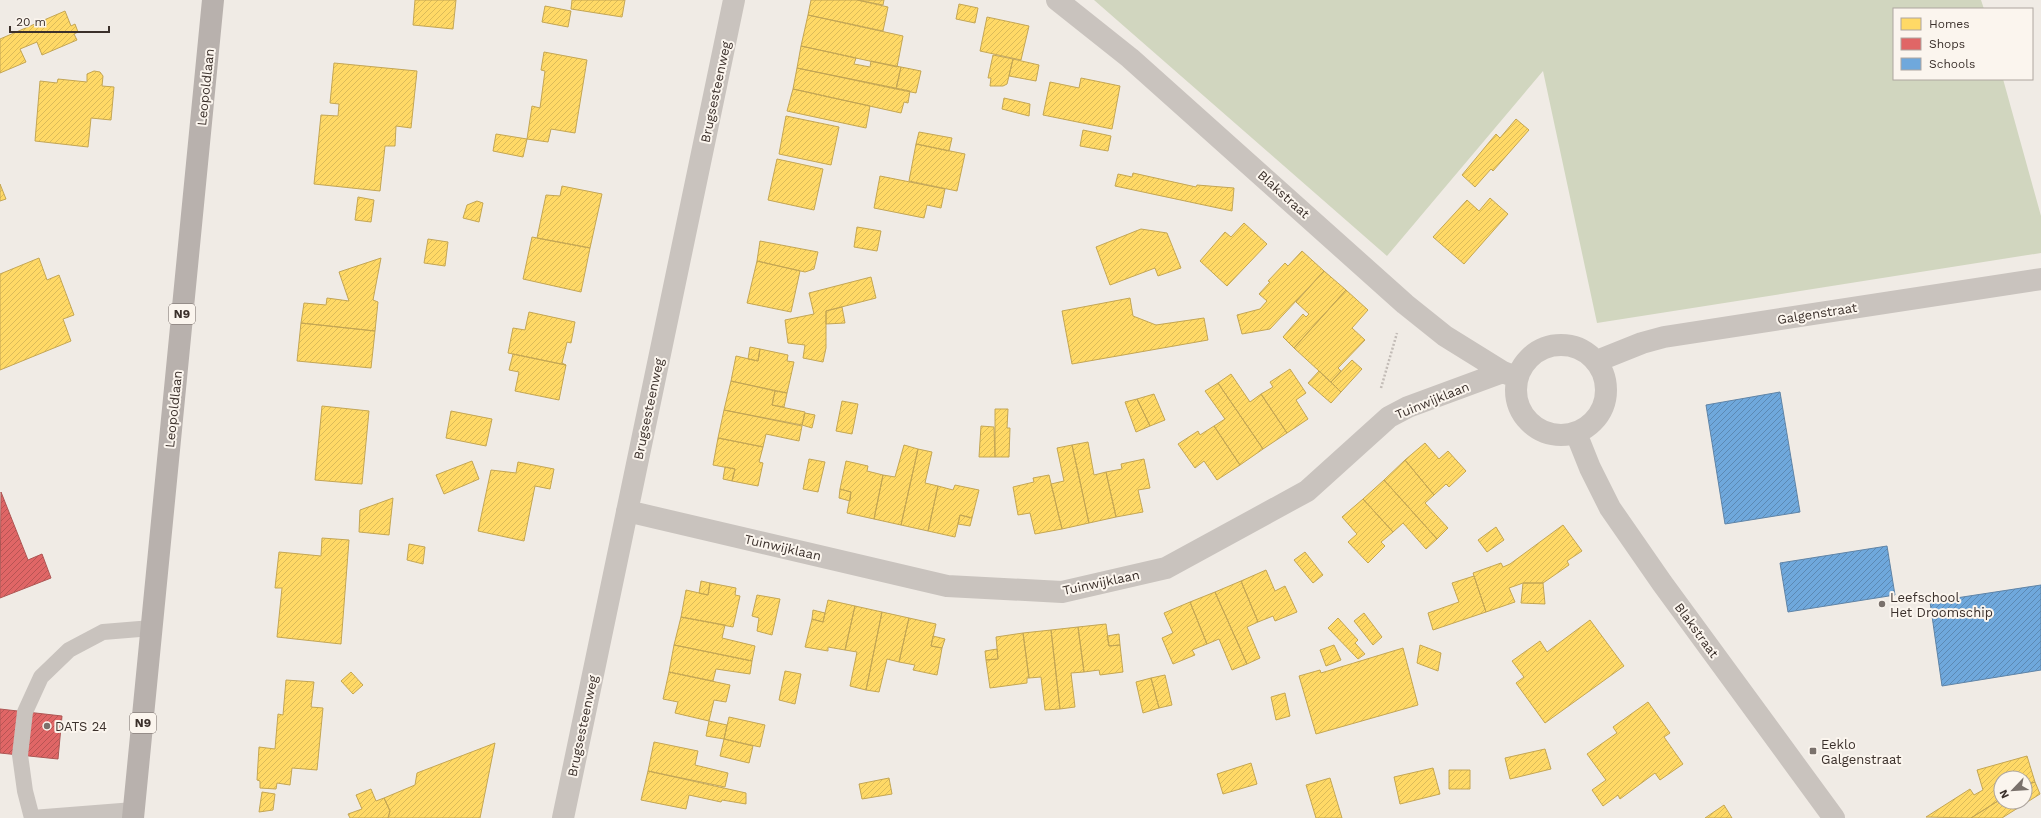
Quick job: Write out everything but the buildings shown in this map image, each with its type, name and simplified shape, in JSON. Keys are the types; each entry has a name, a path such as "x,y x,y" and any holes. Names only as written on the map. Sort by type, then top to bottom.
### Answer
{"main road":[{"name":"Leopoldlaan","path":"134,814 213,0"}],"street":[{"name":"Brugsesteenweg","path":"563,818 734,0"},
{"name":"Blakstraat","path":"1057,0 1130,58 1405,304 1445,336 1510,375"},
{"name":"Galgenstraat","path":"1597,361 1642,343 1664,337 2041,279"},
{"path":"1552,344 1569,344 1583,349 1597,361 1605,375 1607,391 1602,410 1593,423 1576,434 1559,436 1544,432 1531,423 1519,408 1510,375 1538,350 1552,344"},
{"name":"Tuinwijklaan","path":"627,511 947,586 1062,592 1166,568 1307,491 1390,417 1408,406 1510,375"},
{"name":"Blakstraat","path":"1576,434 1590,468 1610,508 1662,583 1834,818"}],"lane":[{"path":"134,814 32,818 25,791 21,748 25,712 28,705 42,677 69,650 103,632 152,628"}],"path":[{"path":"1376,429 1377,401 1405,304"}],"green space":[{"path":"1094,0 1981,0 1984,8 1893,8 1893,80 2003,80 2041,216 2041,253 1597,323 1543,71 1387,256"}],"place":[{"name":"Leefschool Het Droomschip","path":"1882,604"},
{"name":"DATS 24","path":"47,726"},
{"name":"Eeklo Galgenstraat","path":"1813,751"}]}
